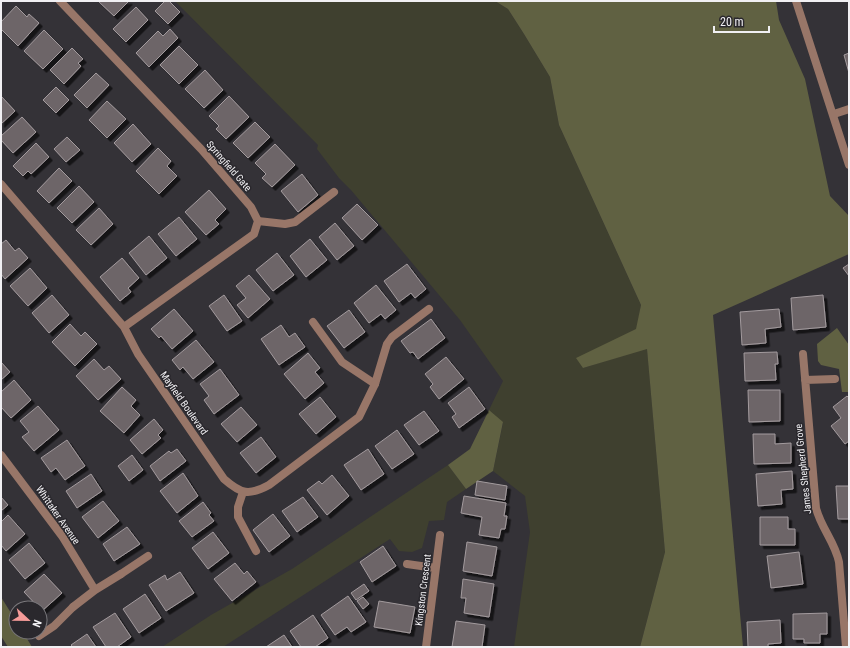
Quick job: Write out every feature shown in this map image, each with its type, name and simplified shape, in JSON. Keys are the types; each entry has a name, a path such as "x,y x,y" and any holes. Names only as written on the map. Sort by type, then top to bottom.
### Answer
{"street":[{"name":"Springfield Gate","path":"60,1 201,149 251,207 258,221"},
{"path":"796,1 834,114 849,165"},
{"path":"834,114 849,109"},
{"name":"Mayfield Boulevard","path":"1,184 124,327 138,354 224,479 234,488 243,492"},
{"path":"124,327 254,234 258,221 286,224 296,222 334,192"},
{"path":"256,551 238,517 238,507 243,492 256,492 269,485 359,417 375,384 387,344 392,337 428,309"},
{"path":"314,322 342,362 375,384"},
{"name":"James Shepherd Grove","path":"803,354 816,508 819,521 837,550 846,647"},
{"path":"805,380 835,379"},
{"name":"Whittaker Avenue","path":"1,454 62,536 95,590"},
{"name":"Kingston Crescent","path":"426,647 440,535"},
{"path":"48,630 54,626 73,607 95,590 148,556"},
{"path":"407,564 435,568"}],"green space":[{"path":"175,1 495,1 508,9 550,77 559,125 641,305 637,329 583,368 647,348 665,552 640,647 514,647 530,532 525,496 493,471 503,423 489,410 503,381 460,320 351,190 339,178 317,149 318,145"},
{"path":"495,1 776,1 779,20 805,79 830,196 849,216 849,254 713,315 743,647 640,647 665,552 647,349 583,368 576,358 636,329 641,305 559,125 550,77 508,9"},
{"path":"837,328 849,345 849,392 842,392 839,369 821,365 818,361 817,344"},
{"path":"489,410 503,422 493,471 466,489 448,465 470,449"},
{"path":"448,465 466,489 447,502 444,520 429,521 422,548 412,552 399,551 390,539 223,647 162,647 211,615 292,569"},
{"path":"1,597 8,608 8,640 28,640 32,647 8,647 1,636"}],"building":[{"path":"98,1 129,1 114,16"},
{"path":"165,1 169,1 180,12 168,24 155,11"},
{"path":"16,6 27,17 29,14 39,23 18,46 1,29 1,22"},
{"path":"136,7 148,20 126,42 113,29"},
{"path":"170,29 178,38 149,67 136,53 158,31 163,36"},
{"path":"44,30 63,49 43,69 24,51"},
{"path":"179,46 198,65 179,84 160,65"},
{"path":"72,48 83,59 78,63 81,66 64,84 50,70"},
{"path":"849,53 849,73 844,55"},
{"path":"205,70 223,90 204,108 185,89"},
{"path":"96,73 109,85 87,108 74,95"},
{"path":"56,87 69,100 56,113 43,100"},
{"path":"1,96 15,111 1,124"},
{"path":"229,96 249,117 226,139 216,129 219,126 209,116"},
{"path":"107,101 126,119 107,138 89,120"},
{"path":"22,117 36,132 13,153 1,140 1,136"},
{"path":"255,122 270,137 248,158 233,143"},
{"path":"133,124 151,144 132,162 114,143"},
{"path":"67,137 80,150 66,162 54,149"},
{"path":"36,143 49,157 31,174 28,171 23,176 13,166"},
{"path":"275,144 295,165 272,187 262,178 266,174 255,163"},
{"path":"158,148 171,161 167,166 177,176 159,194 136,171"},
{"path":"59,168 72,181 49,203 37,191"},
{"path":"302,174 318,195 298,212 281,191"},
{"path":"79,186 94,202 72,223 57,208"},
{"path":"209,190 226,209 215,220 219,224 206,235 185,212"},
{"path":"357,204 378,225 362,240 342,218"},
{"path":"99,208 113,224 91,245 76,230"},
{"path":"179,217 197,239 176,256 158,234"},
{"path":"335,223 354,246 337,260 319,237"},
{"path":"149,236 167,258 146,275 129,253"},
{"path":"310,239 327,260 306,277 290,256"},
{"path":"6,240 15,251 19,248 28,258 5,279 1,274 1,244"},
{"path":"277,253 294,275 273,291 256,270"},
{"path":"122,258 139,278 128,288 131,292 120,301 100,277"},
{"path":"407,264 426,289 415,298 411,293 399,302 384,281"},
{"path":"849,264 849,276 843,268"},
{"path":"30,268 47,288 28,306 10,286"},
{"path":"249,275 270,299 248,318 237,305 246,298 236,286"},
{"path":"376,285 396,310 385,319 381,314 369,323 354,303"},
{"path":"52,295 69,315 49,333 32,313"},
{"path":"224,295 242,321 227,331 209,306"},
{"path":"823,295 826,327 793,330 791,298"},
{"path":"174,309 193,331 172,349 161,336 159,338 151,329"},
{"path":"779,309 781,327 765,329 766,343 742,345 740,312"},
{"path":"349,310 365,332 344,348 327,326"},
{"path":"431,319 445,338 418,359 413,352 410,353 401,341"},
{"path":"70,324 81,336 85,332 97,344 75,366 52,342"},
{"path":"281,325 289,337 295,333 305,347 279,365 261,339"},
{"path":"196,340 214,362 193,379 183,367 180,370 172,360"},
{"path":"777,352 778,364 775,364 776,380 745,381 744,353"},
{"path":"308,353 320,368 315,372 324,383 305,399 284,374"},
{"path":"446,357 464,379 439,399 430,387 433,384 425,374"},
{"path":"94,359 104,370 109,366 121,379 98,400 76,376"},
{"path":"1,362 10,372 1,380"},
{"path":"220,369 239,395 214,414 204,400 209,396 200,384"},
{"path":"14,380 31,400 11,418 1,407 1,392"},
{"path":"122,387 136,400 131,406 140,415 124,433 100,411"},
{"path":"469,387 485,409 459,428 452,417 456,414 448,403"},
{"path":"748,390 780,390 780,421 749,422"},
{"path":"847,396 849,398 849,441 845,444 831,426 841,418 833,407"},
{"path":"320,397 336,417 316,434 299,414"},
{"path":"38,406 59,430 34,451 22,437 29,432 20,421"},
{"path":"241,407 257,425 237,442 221,424"},
{"path":"424,411 439,431 419,445 404,425"},
{"path":"154,419 163,430 158,435 161,438 142,454 130,440"},
{"path":"397,430 414,454 392,469 375,446"},
{"path":"753,434 775,434 775,444 791,443 791,463 754,464"},
{"path":"261,437 276,457 256,473 240,453"},
{"path":"67,440 85,466 65,480 56,468 51,472 41,458"},
{"path":"177,449 186,461 160,481 150,466 169,451 171,453"},
{"path":"368,449 384,474 361,490 344,465"},
{"path":"132,455 143,470 129,481 118,466"},
{"path":"792,471 793,489 781,490 782,504 758,506 756,474"},
{"path":"183,473 198,496 177,513 160,491"},
{"path":"91,474 102,491 77,508 66,491"},
{"path":"332,475 349,496 327,515 307,490 319,481 322,484"},
{"path":"477,481 507,486 505,500 475,495"},
{"path":"836,486 849,486 849,519 838,519"},
{"path":"464,496 506,503 504,516 507,516 505,529 501,529 499,538 479,535 482,517 461,513"},
{"path":"1,497 8,505 1,511"},
{"path":"303,497 318,517 297,532 282,511"},
{"path":"103,501 119,521 98,538 82,517"},
{"path":"203,502 211,513 209,515 214,521 192,537 179,521"},
{"path":"273,514 290,536 269,552 253,530"},
{"path":"8,515 25,534 6,551 1,545 1,522"},
{"path":"760,517 788,517 788,529 795,529 795,545 760,545"},
{"path":"127,527 140,544 114,561 103,544"},
{"path":"213,532 229,553 208,569 192,548"},
{"path":"467,542 497,547 492,576 463,571"},
{"path":"29,543 45,563 25,579 9,560"},
{"path":"383,546 396,566 372,582 360,562"},
{"path":"799,552 803,584 771,588 767,556"},
{"path":"235,563 244,574 247,571 256,582 232,601 214,579"},
{"path":"180,572 194,593 166,611 149,585 165,575 167,580"},
{"path":"44,574 62,593 48,606 48,600 32,600 24,592"},
{"path":"463,579 494,584 489,617 464,613 466,598 461,598"},
{"path":"364,584 369,591 356,600 351,593"},
{"path":"145,594 161,618 139,633 123,609"},
{"path":"348,596 366,622 351,632 347,627 335,635 321,615"},
{"path":"363,597 369,604 363,609 357,601"},
{"path":"379,601 415,607 410,633 374,627"},
{"path":"115,613 131,637 117,647 106,647 93,627"},
{"path":"827,613 827,634 820,634 820,643 804,643 804,639 793,639 793,614"},
{"path":"313,615 328,638 315,647 301,647 290,631"},
{"path":"780,620 781,643 768,644 768,647 748,647 747,622"},
{"path":"456,621 485,625 482,647 452,647"},
{"path":"87,634 96,647 73,647 71,645"},
{"path":"284,635 292,647 266,647"}]}
